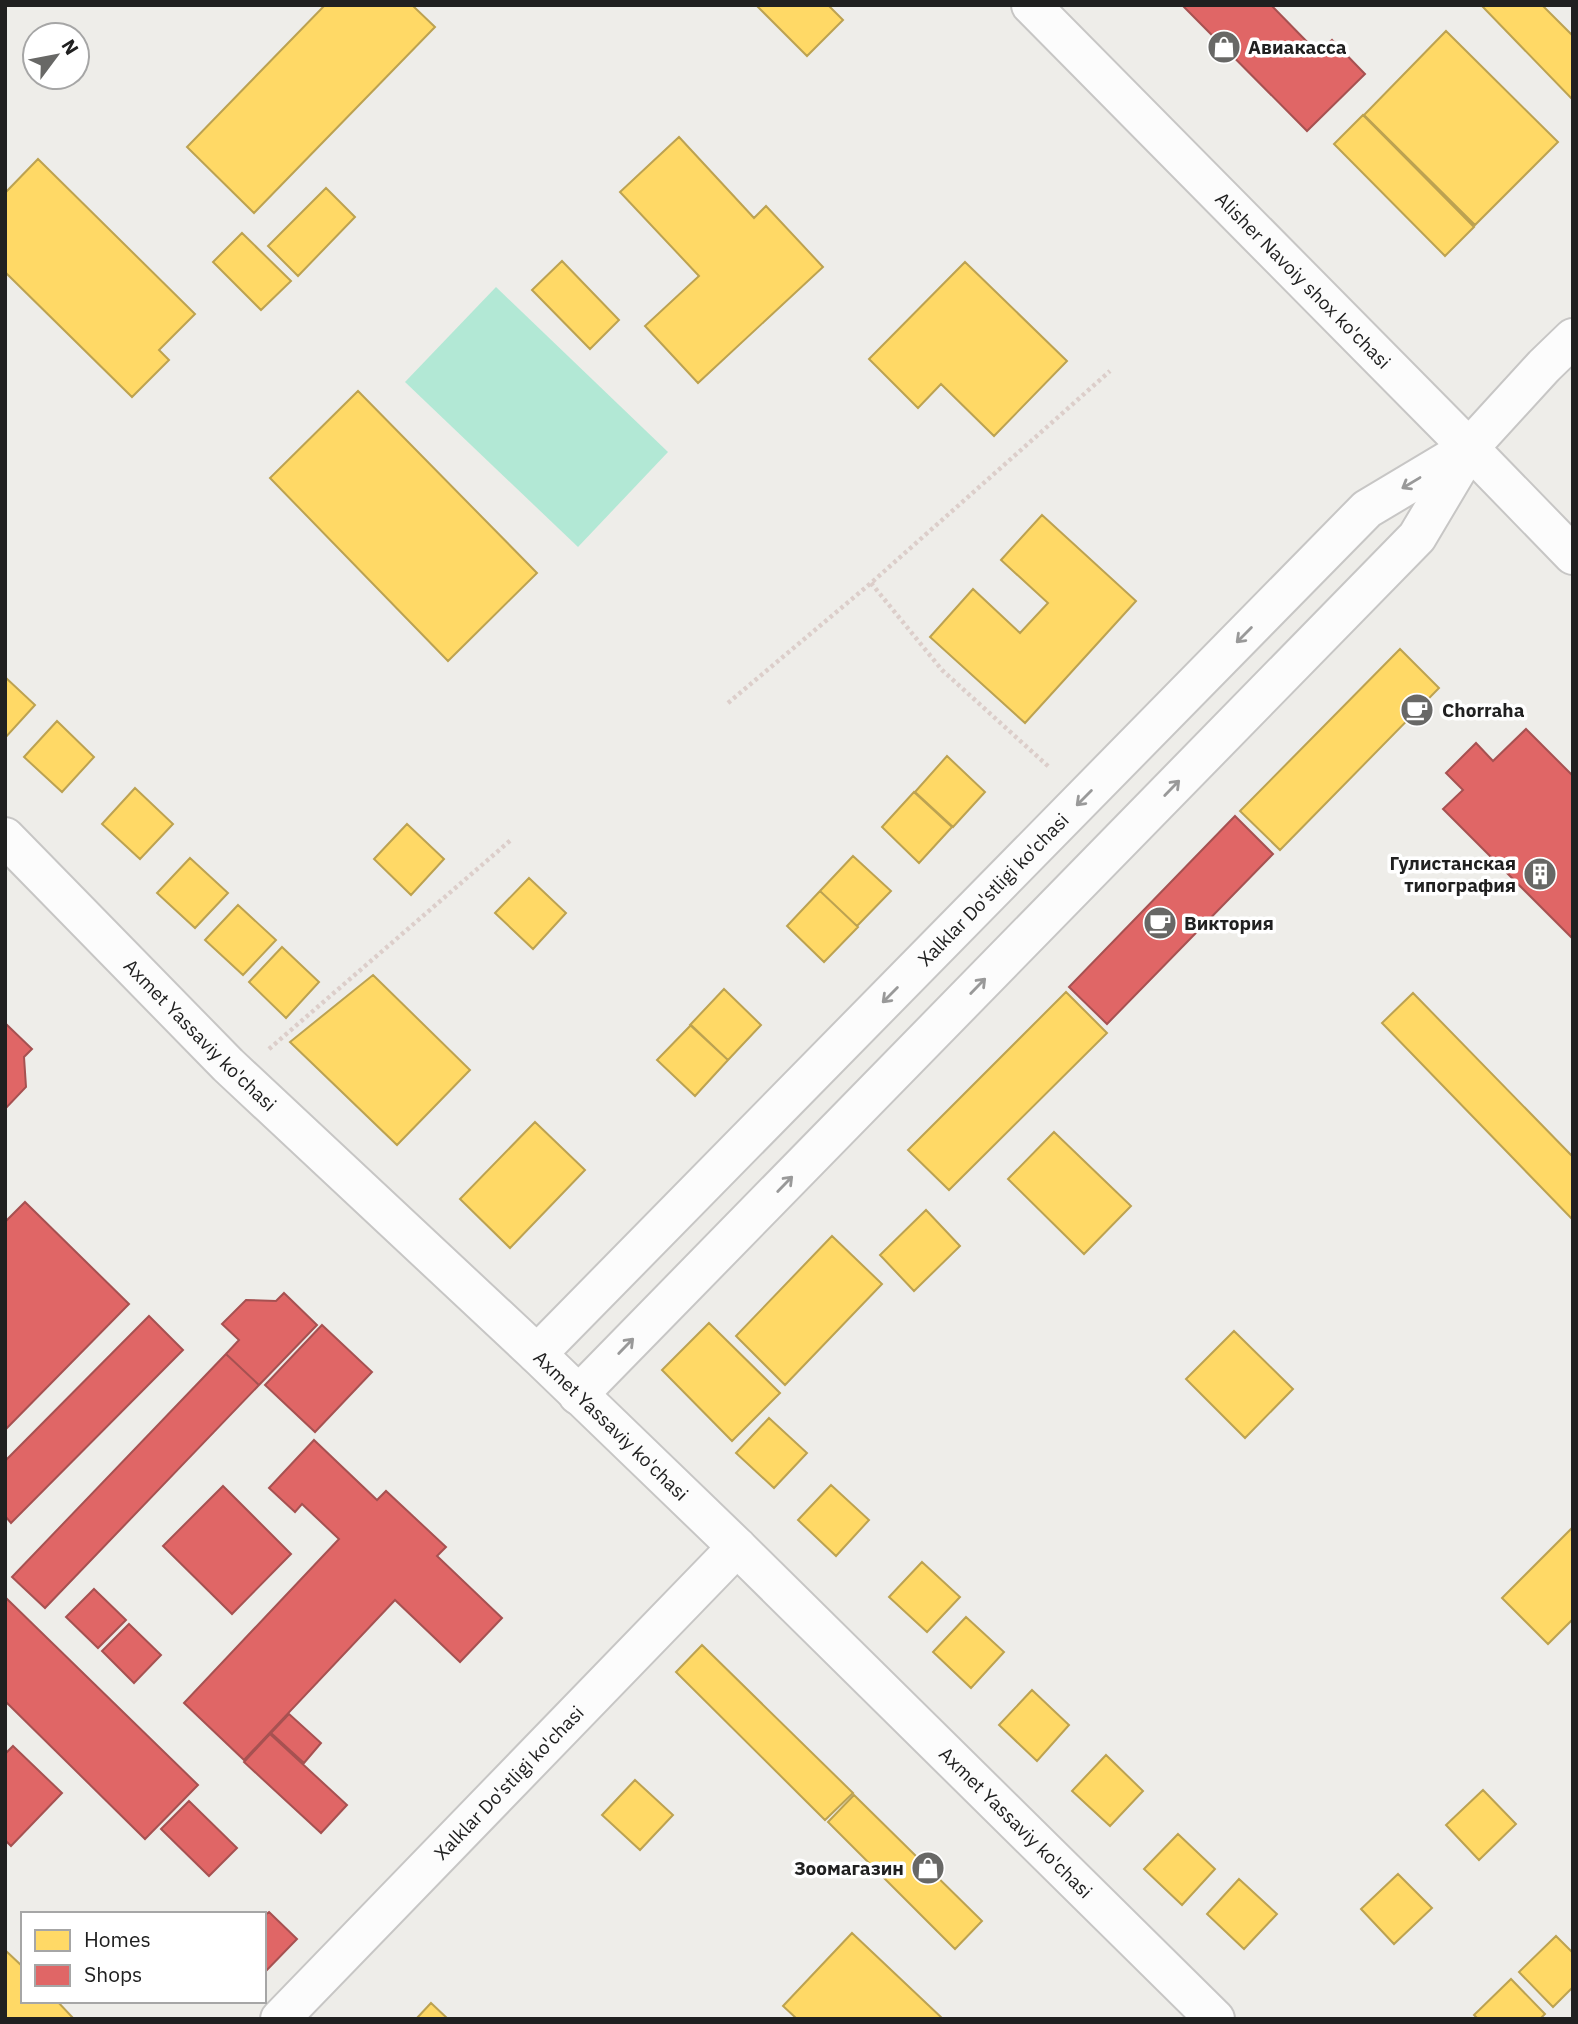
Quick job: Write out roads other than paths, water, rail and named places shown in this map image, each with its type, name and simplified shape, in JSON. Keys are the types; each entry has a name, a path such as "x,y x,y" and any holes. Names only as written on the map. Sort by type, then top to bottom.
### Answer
{"street":[{"name":"Alisher Navoiy shox ko'chasi","path":"1031,5 1573,555"},
{"name":"Xalklar Do'stligi ko'chasi","path":"578,1395 1417,537 1469,448 1573,338"},
{"name":"Xalklar Do'stligi ko'chasi","path":"537,1354 1367,509 1469,448"},
{"name":"Axmet Yassaviy ko'chasi","path":"5,837 239,1075 537,1354 737,1547 1215,2019"},
{"name":"Xalklar Do'stligi ko'chasi","path":"280,2019 737,1547"}],"place":[{"name":"Авиакасса","path":"1224,47"},
{"name":"Chorraha","path":"1417,710"},
{"name":"Гулистанская типография","path":"1540,874"},
{"name":"Виктория","path":"1160,923"},
{"name":"Зоомагазин","path":"928,1868"}]}
